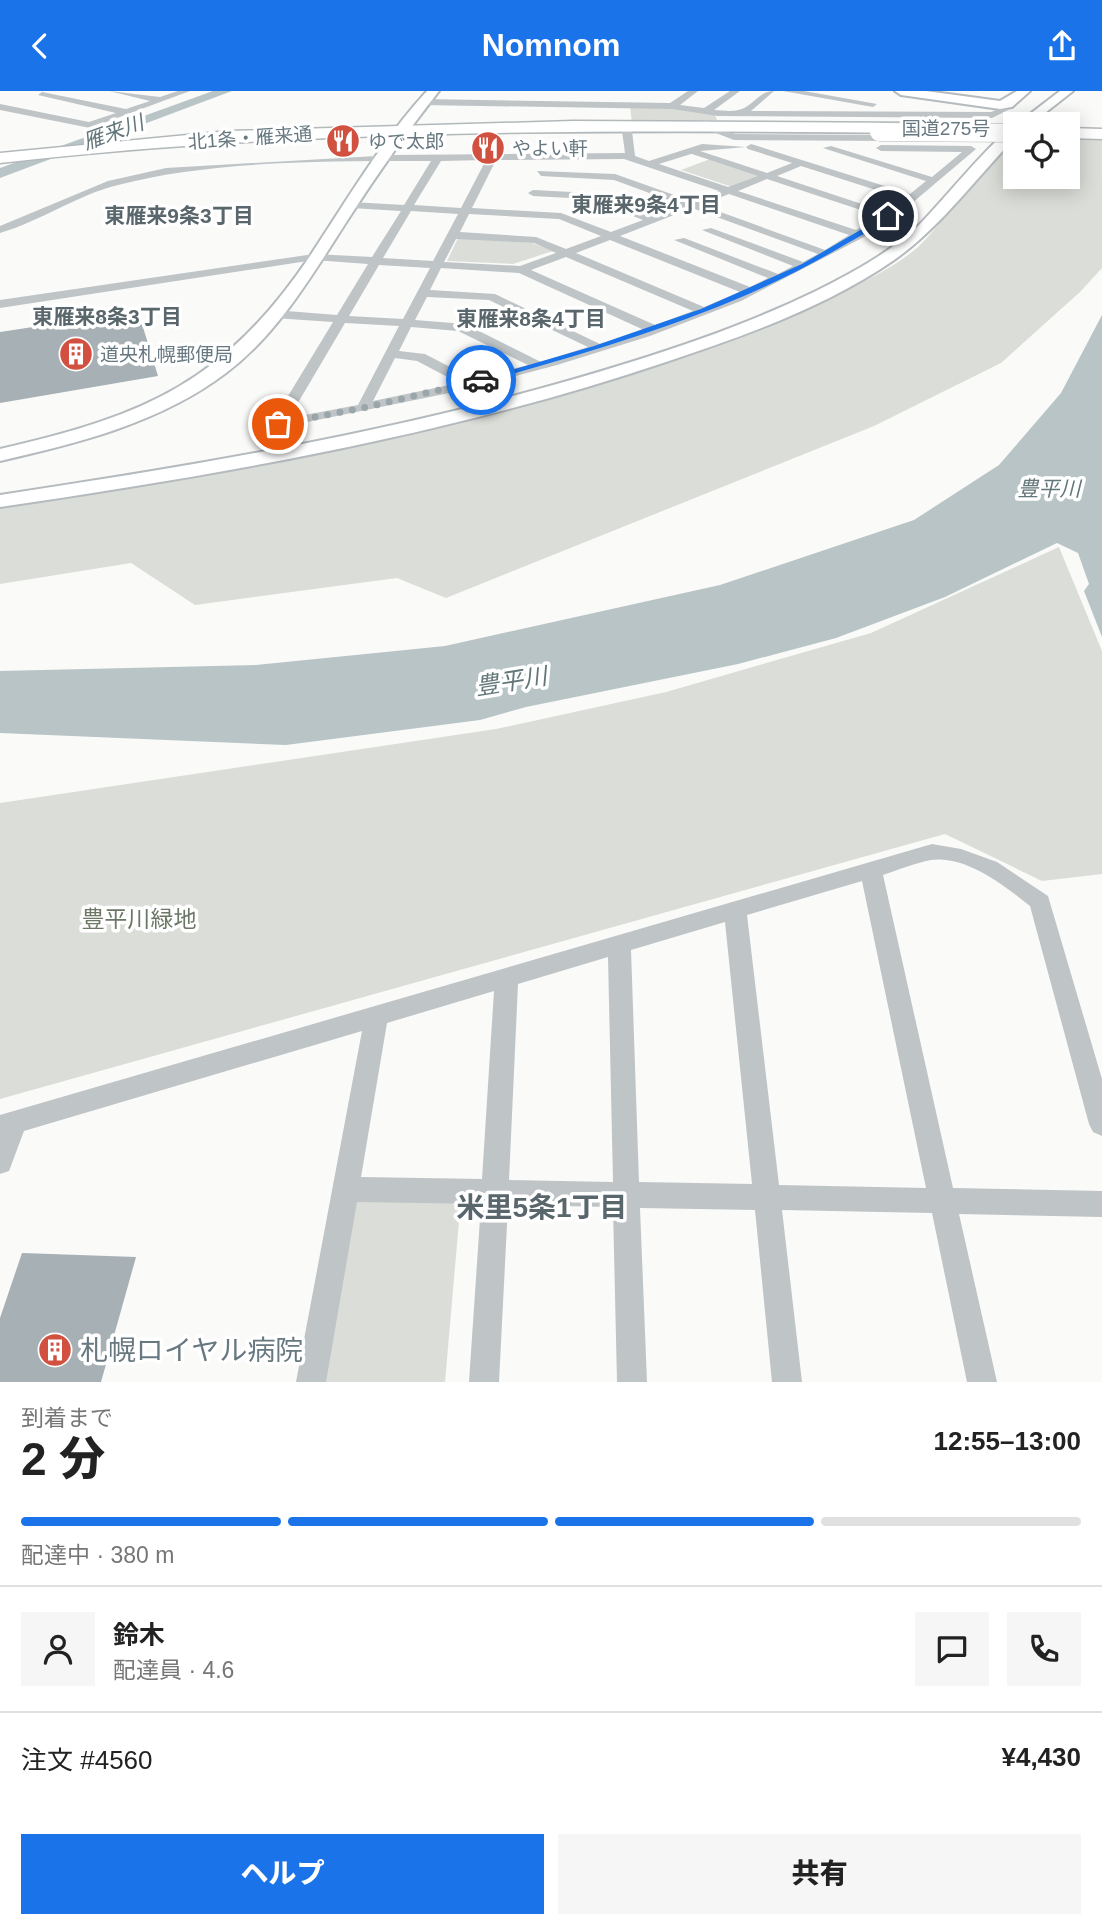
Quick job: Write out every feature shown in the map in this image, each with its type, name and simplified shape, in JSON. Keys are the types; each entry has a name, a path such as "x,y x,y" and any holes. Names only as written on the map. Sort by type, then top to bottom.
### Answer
{"highway":[{"name":"北1条・雁来通","path":"0,160 71,151 404,129 627,129 708,123 878,130"},
{"name":"国道275号","path":"878,130 1003,131"},
{"path":"1080,131 1102,132"}],"street":[{"path":"31,99 52,91"},
{"path":"113,91 160,100"},
{"path":"2,107 88,125 186,91"},
{"path":"0,455 115,422 200,384 246,347 274,314 433,91"},
{"path":"490,103 500,91"},
{"path":"627,104 644,91"},
{"path":"672,106 694,91"},
{"path":"708,123 736,91"},
{"path":"743,113 770,91"},
{"path":"787,91 889,107 899,115"},
{"path":"901,91 955,95 1000,105 1008,104 1024,91"},
{"path":"1039,112 1067,91"},
{"path":"780,113 805,92"},
{"path":"42,95 127,112"},
{"path":"950,115 943,106 955,95"},
{"path":"2,107 20,102"},
{"path":"423,102 672,106 734,137 1003,131"},
{"path":"627,104 630,156"},
{"path":"708,123 743,113 1000,114 1004,110 1000,105"},
{"path":"708,123 700,125 706,123 1003,131"},
{"path":"0,501 137,481 354,441 553,392 674,354 798,304 884,259 918,235 1003,143"},
{"path":"438,157 339,318 278,424 363,408 538,365 704,311 804,266 860,235 888,216 971,149 702,147 653,163"},
{"path":"751,147 911,198"},
{"path":"828,148 932,180"},
{"path":"889,167 914,148"},
{"path":"691,151 888,216"},
{"path":"0,230 113,183 156,173 269,163 494,155 630,156 860,235"},
{"path":"363,408 494,155"},
{"path":"523,214 549,156"},
{"path":"521,270 802,163"},
{"path":"541,173 615,177 827,254"},
{"path":"533,193 591,196 653,220"},
{"path":"351,205 561,216 750,291"},
{"path":"650,252 733,219"},
{"path":"706,230 804,266"},
{"path":"452,235 536,240 704,311"},
{"path":"680,240 779,278"},
{"path":"0,304 314,257 521,270 653,329"},
{"path":"423,293 491,297 597,348"},
{"path":"274,314 461,327 538,365"},
{"path":"390,354 420,357 470,383"},
{"path":"0,1162 7,1125 932,852 956,853 1015,881 1041,902 1102,1124"},
{"path":"871,871 982,1382"},
{"path":"736,910 787,1382"},
{"path":"619,945 632,1382"},
{"path":"484,1382 507,977"},
{"path":"311,1382 376,1018"},
{"path":"345,1189 1102,1204"}],"green space":[{"path":"630,106 670,107 715,115 717,120 632,123"},
{"path":"1080,135 1102,135 1102,268 1080,292 1001,363 874,426 446,598 397,578 195,605 131,563 0,584 0,506 192,476 382,439 570,391 662,362 754,328 862,283 918,247 1003,154 1003,189 1080,189"},
{"path":"710,159 761,176 732,187 681,170"},
{"path":"458,238 532,243 553,251 513,264 447,261"},
{"name":"豊平川緑地","path":"1059,547 1102,651 1102,874 1042,881 945,834 0,1099 0,803 496,729 666,692 871,633"},
{"path":"356,1200 452,1203 460,1210 445,1382 320,1382 350,1205"}],"water":[{"name":"豊平川","path":"1102,315 1102,637 1084,591 1089,584 1078,553 1057,543 945,597 836,638 738,664 526,707 480,720 286,745 0,733 0,671 256,665 445,646 720,585 914,520 999,465 1061,393"}],"building":[{"name":"道央札幌郵便局","path":"138,311 158,376 0,403 0,332"},
{"name":"札幌ロイヤル病院","path":"22,1253 136,1257 101,1382 0,1382 0,1318"}],"waterway":[{"name":"雁来川","path":"0,173 225,91"}],"way so far":[{"path":"278,424 363,408 481,380"}],"place":[{"name":"ゆで太郎","path":"343,141"},
{"name":"やよい軒","path":"488,148"},
{"name":"道央札幌郵便局","path":"76,354"},
{"name":"札幌ロイヤル病院","path":"55,1350"}],"district":[{"name":"東雁来9条4丁目","path":"646,204"},
{"name":"東雁来9条3丁目","path":"179,215"},
{"name":"東雁来8条3丁目","path":"107,316"},
{"name":"東雁来8条4丁目","path":"531,318"},
{"name":"米里5条1丁目","path":"542,1207"}],"route":[{"path":"481,380 597,348 704,311 804,266 846,244 888,216"}]}
